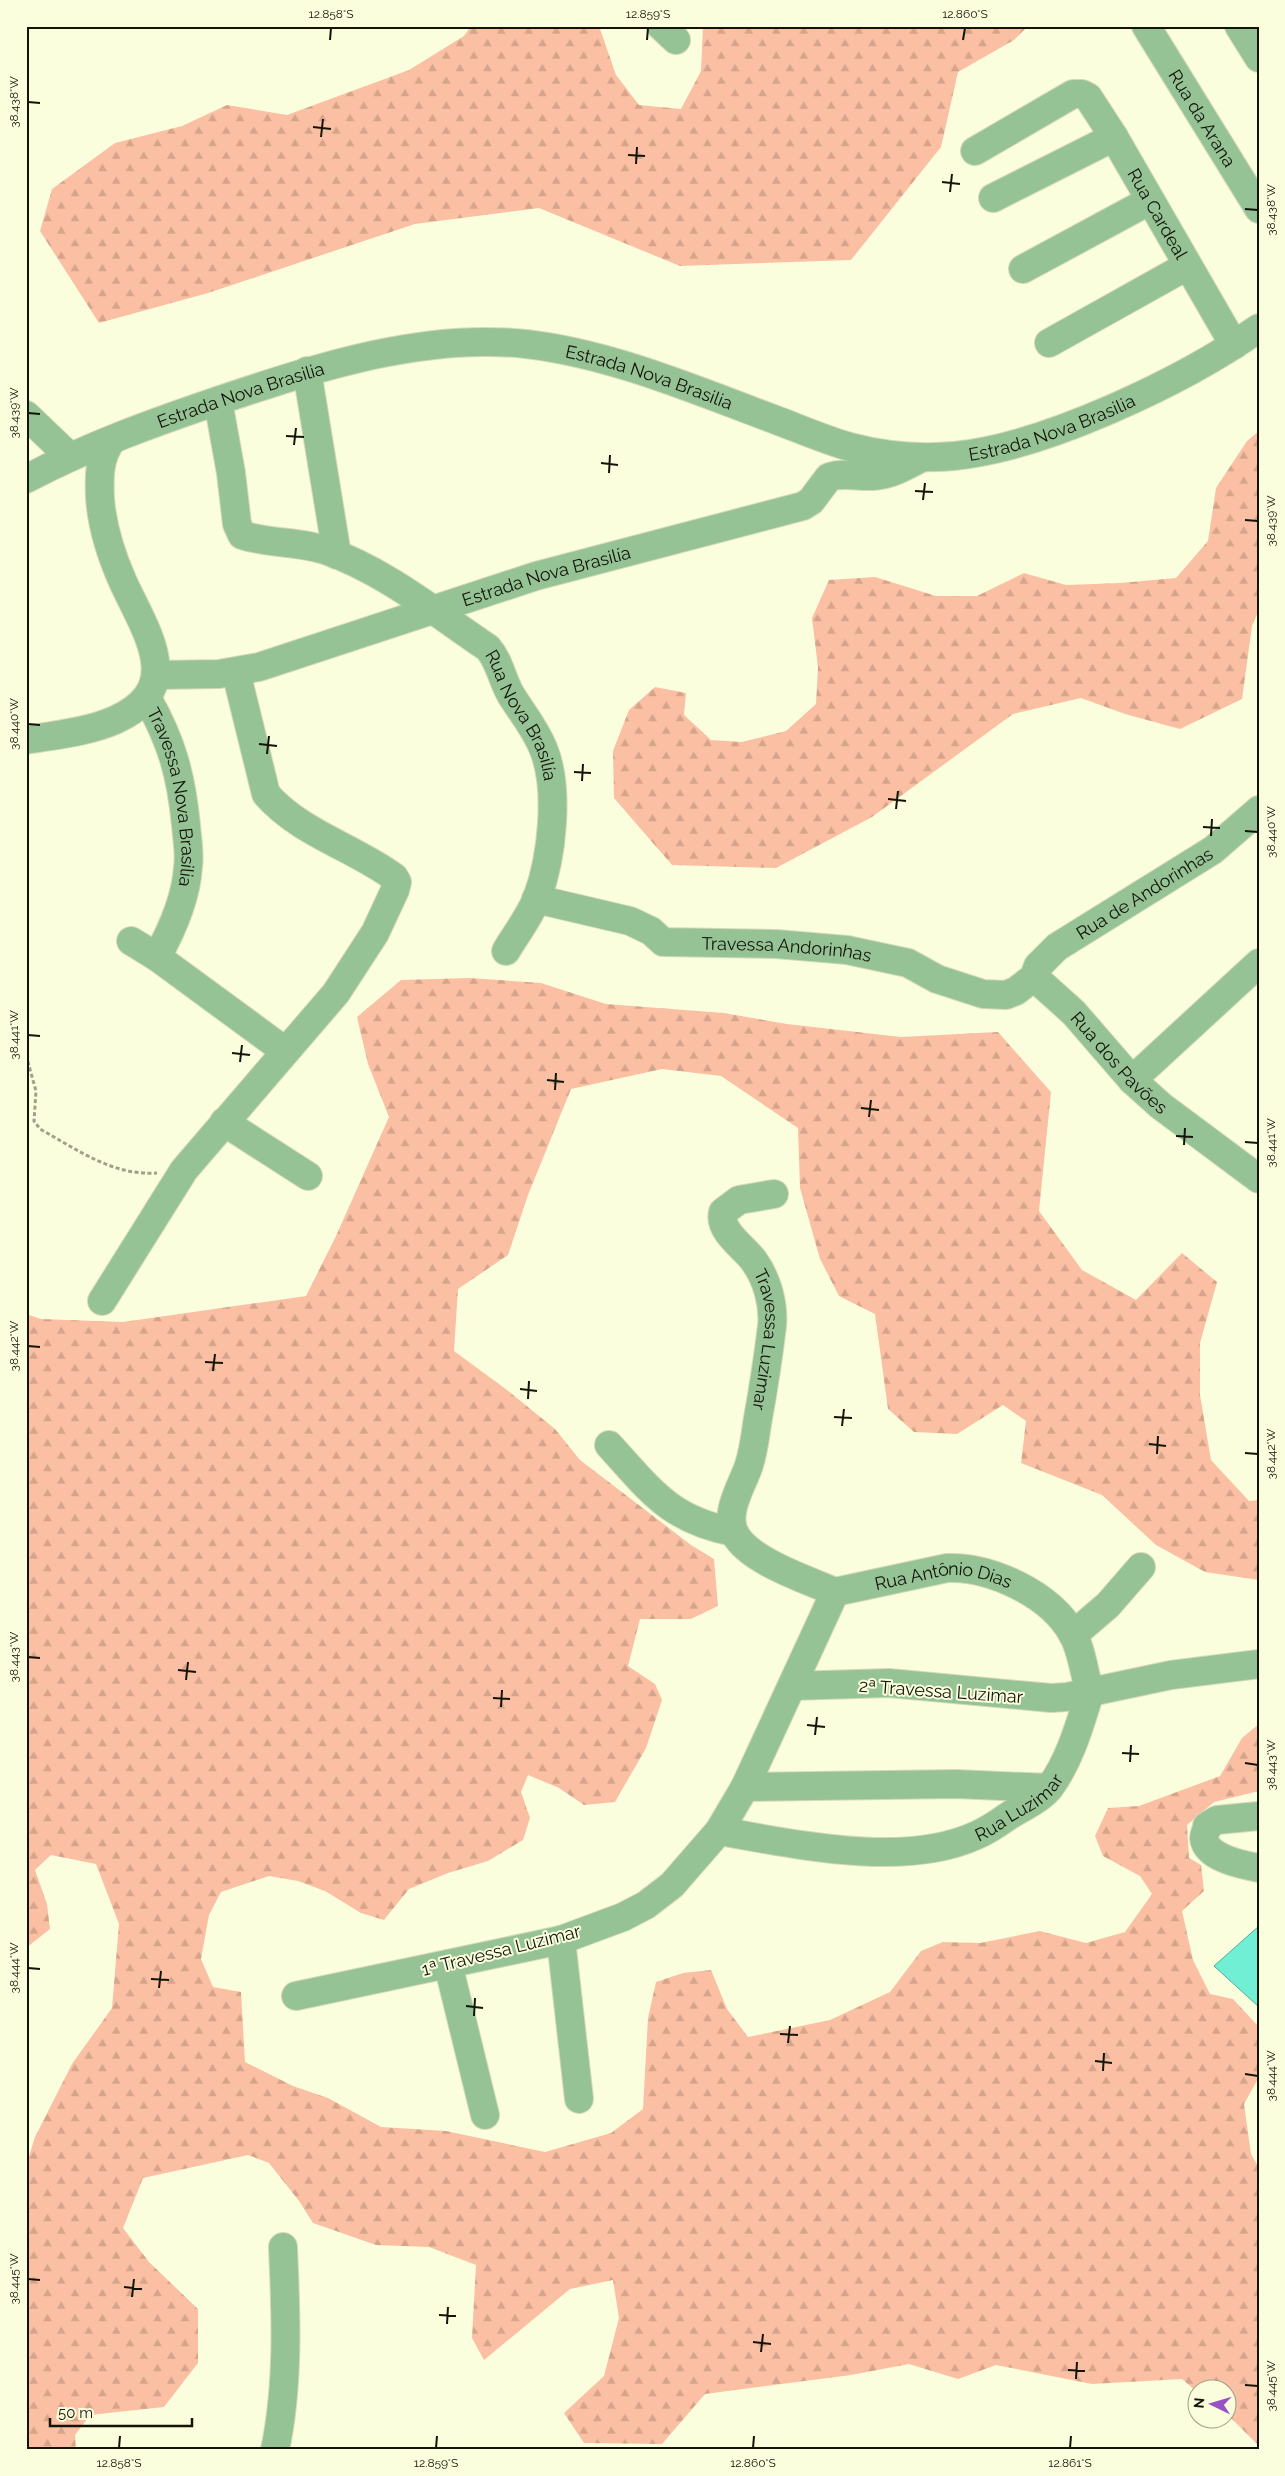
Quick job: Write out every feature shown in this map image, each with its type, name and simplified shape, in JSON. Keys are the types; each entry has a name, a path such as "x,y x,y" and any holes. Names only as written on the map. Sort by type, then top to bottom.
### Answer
{"street":[{"name":"Rua da Arana","path":"1146,26 1259,209"},
{"path":"1239,26 1259,58"},
{"name":"Rua Cardeal","path":"975,151 1073,94 1082,94 1088,97 1114,137 1149,201 1234,345"},
{"path":"993,198 1114,137"},
{"path":"1023,269 1149,201"},
{"path":"1049,343 1187,266"},
{"name":"Estrada Nova Brasilia","path":"26,478 70,457 160,420 307,371 439,344 486,341 527,344 570,352 636,370 849,446 888,455 922,458 956,456 982,451 1061,428 1172,379 1234,345 1259,328"},
{"path":"307,371 337,555"},
{"name":"Rua Nova Brasilía","path":"218,401 239,531 251,538 308,546 337,555 409,593 488,648 496,657 506,686 530,720 543,748 549,767 552,809 543,875 536,899 506,951"},
{"path":"26,415 70,457"},
{"name":"Travessa Nova Brasilia","path":"112,440 106,448 100,471 101,505 105,530 124,583 150,636 152,686 163,726 176,760 184,805 188,851 188,867 184,893 170,934 156,957"},
{"name":"Estrada Nova Brasilía","path":"152,686 236,672 277,661 536,576 803,506 811,501 829,477 848,474 871,476 891,474 922,458"},
{"path":"102,1301 184,1170 336,993 390,906 397,882 394,876 388,872 295,820 278,808 266,794 236,672"},
{"path":"26,740 98,726 116,720 152,686"},
{"name":"Rua de Andorinhas","path":"1034,977 1038,966 1057,947 1213,850 1259,810"},
{"name":"Travessa Andorinhas","path":"536,899 630,921 651,931 663,942 776,944 847,950 908,963 937,979 983,994 1006,995 1016,991 1034,977"},
{"path":"131,940 285,1051"},
{"path":"1132,1080 1259,963"},
{"name":"Rua dos Pavões","path":"1034,977 1086,1025 1132,1080 1161,1106 1259,1179"},
{"path":"224,1122 308,1176"},
{"name":"Travessa Luzimar","path":"734,1532 734,1504 754,1449 766,1374 772,1304 755,1262 726,1229 722,1218 723,1212 739,1200 774,1194"},
{"path":"610,1445 652,1492 680,1515 708,1527 734,1532 741,1542 769,1562 835,1592 792,1686"},
{"name":"Rua Antônio Dias","path":"835,1592 861,1588 931,1571 962,1567 1008,1580 1043,1600 1056,1610 1073,1635 1090,1692"},
{"path":"1073,1635 1108,1605 1141,1567"},
{"path":"1090,1692 1171,1675 1259,1664"},
{"name":"2ª Travessa Luzimar","path":"792,1686 889,1683 1051,1698 1090,1692"},
{"name":"1ª Travessa Luzimar","path":"296,1996 560,1940 623,1917 646,1904 672,1885 719,1831 745,1787 792,1686"},
{"name":"Rua Luzimar","path":"719,1831 814,1847 870,1851 907,1851 935,1848 977,1835 1030,1803 1049,1788 1064,1763 1081,1722 1090,1692"},
{"path":"745,1787 956,1784 1049,1788"},
{"path":"1259,1816 1217,1820 1208,1826 1204,1837 1207,1844 1215,1852 1235,1864 1259,1868"},
{"path":"560,1940 580,2099"},
{"path":"448,1964 485,2115"},
{"path":"275,2450 285,2377 286,2329 283,2247"}],"path":[{"path":"26,1055 36,1090 34,1120 40,1130 120,1171 138,1174 184,1170"}],"green space":[{"path":"471,26 599,26 616,75 639,105 681,109 701,71 703,26 1028,26 1014,40 958,72 941,147 851,260 680,266 539,208 415,224 208,293 99,323 40,231 52,189 115,143 182,126 227,105 287,115 409,70 464,36"},
{"path":"1259,431 1259,609 1252,626 1242,699 1180,729 1125,714 1081,698 1013,714 872,817 776,868 672,865 614,798 613,751 629,710 655,687 686,693 684,715 711,740 742,742 786,731 816,704 818,667 812,618 829,580 875,577 936,596 977,596 1024,573 1066,585 1176,578 1208,541 1216,488 1247,441"},
{"path":"469,978 541,983 606,1004 724,1013 787,1024 901,1037 998,1032 1051,1092 1039,1211 1082,1270 1136,1300 1182,1253 1217,1282 1200,1343 1200,1395 1211,1460 1249,1501 1259,1500 1259,1580 1205,1572 1156,1545 1102,1495 1021,1463 1026,1421 1003,1405 957,1434 914,1432 888,1409 875,1314 839,1296 820,1259 800,1188 798,1128 721,1076 662,1069 571,1089 528,1195 508,1255 458,1289 454,1351 507,1390 555,1429 580,1460 691,1545 714,1559 718,1606 691,1619 640,1619 628,1666 655,1684 662,1700 646,1748 615,1802 584,1805 559,1788 528,1775 521,1792 530,1818 523,1840 488,1861 448,1873 409,1889 384,1920 361,1913 325,1891 298,1881 269,1876 221,1892 209,1915 201,1959 213,1987 241,1992 245,2062 293,2086 328,2098 381,2127 446,2131 545,2152 611,2133 643,2109 648,2018 656,1982 683,1973 711,1970 727,2009 748,2037 830,2020 890,1992 921,1951 943,1942 980,1943 1040,1931 1086,1943 1125,1932 1152,1894 1140,1876 1103,1856 1095,1836 1108,1808 1139,1806 1220,1776 1242,1738 1259,1724 1259,1791 1214,1802 1187,1825 1189,1858 1201,1865 1204,1891 1182,1911 1193,1960 1210,1994 1233,1999 1259,2027 1259,2077 1244,2104 1251,2154 1259,2168 1259,2446 1238,2425 1238,2378 1188,2378 1188,2384 1182,2379 1092,2384 996,2365 958,2379 909,2364 851,2375 705,2394 662,2444 584,2443 564,2413 604,2376 619,2318 613,2280 570,2289 484,2360 472,2338 476,2265 429,2247 376,2245 313,2223 299,2201 269,2163 248,2155 143,2178 123,2228 149,2262 198,2309 198,2363 164,2407 90,2415 75,2435 76,2450 26,2450 29,2425 26,2422 26,2166 35,2137 72,2064 112,2008 119,1924 96,1864 51,1855 35,1870 47,1904 50,1929 26,1948 26,1314 41,1319 123,1322 306,1296 336,1236 389,1117 368,1064 357,1017 401,980"}],"water":[{"path":"1259,1926 1259,2007 1214,1966"}]}
